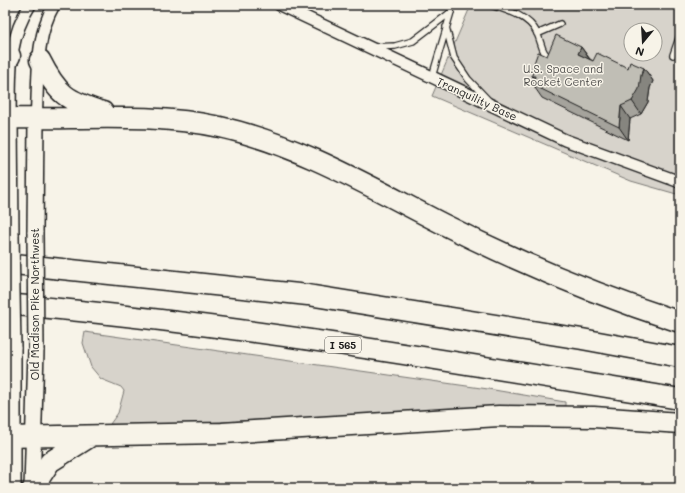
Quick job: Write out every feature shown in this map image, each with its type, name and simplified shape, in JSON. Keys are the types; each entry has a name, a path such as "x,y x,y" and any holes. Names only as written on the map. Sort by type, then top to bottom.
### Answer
{"highway":[{"path":"40,60 58,90 66,98 82,106 118,117"},
{"path":"8,118 36,119 118,117 212,126 273,142 313,159 479,242 534,267 680,322"},
{"path":"5,263 308,295 582,339 680,357"},
{"name":"I 565","path":"5,304 150,318 240,329 680,399"},
{"path":"10,437 246,432 499,416 594,417 680,423"},
{"path":"33,488 45,468 54,458 90,436"}],"main road":[{"name":"Old Madison Pike Northwest","path":"8,118 13,347 10,437 13,488"},
{"name":"Old Madison Pike Northwest","path":"33,488 36,350 36,119"}],"street":[{"path":"8,118 8,60 23,16 30,5"},
{"path":"36,119 41,36 45,20 54,5"},
{"name":"Tranquility Base","path":"280,5 431,78 565,140 680,182"}],"lane":[{"path":"431,78 453,5"},
{"path":"491,5 516,14 530,25 537,34 542,51 555,62"},
{"path":"368,47 395,46 413,41 451,12"},
{"path":"537,34 560,24"},
{"path":"446,27 454,58 468,79 497,108"},
{"path":"673,55 680,36"}],"green space":[{"name":"U.S. Space and Rocket Center","path":"471,5 680,5 680,195 631,181 432,96"},
{"path":"85,332 488,389 565,402 565,406 453,409 228,422 116,425 110,424 118,413 124,391 121,387 101,379 91,367 83,343"}],"building":[{"path":"556,35 581,47 578,54 593,61 597,53 628,68 630,62 644,68 641,75 639,89 632,101 621,106 619,127 533,85 535,76 532,76 533,66 538,52 547,56"}]}
